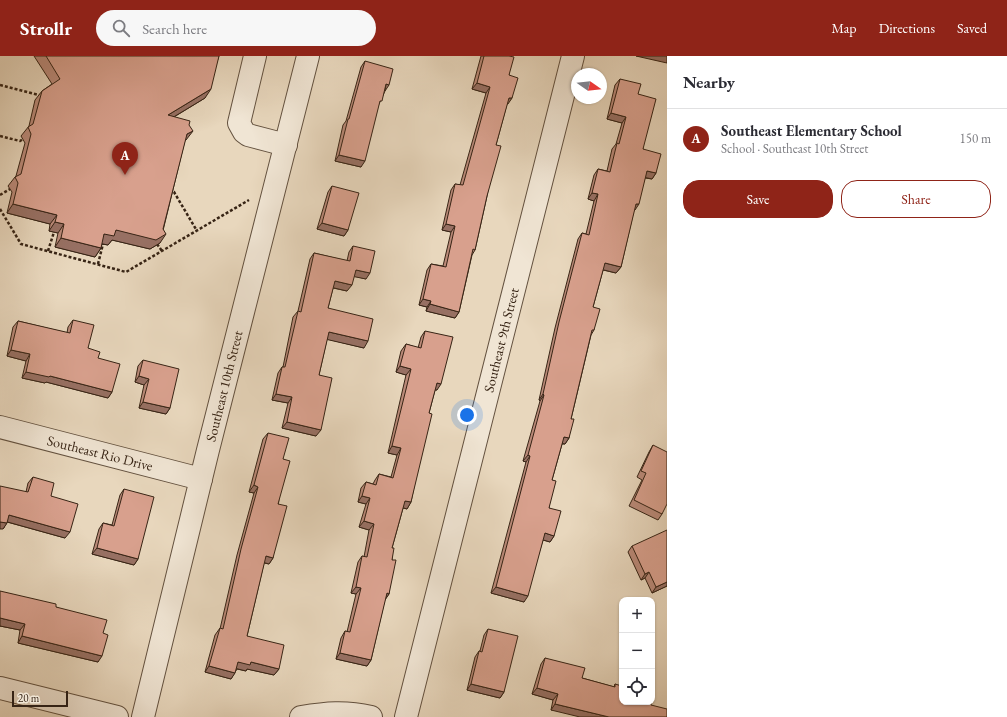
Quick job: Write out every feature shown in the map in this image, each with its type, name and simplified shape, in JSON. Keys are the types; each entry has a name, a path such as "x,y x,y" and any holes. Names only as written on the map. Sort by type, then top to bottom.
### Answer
{"street":[{"path":"255,56 239,123 244,132 248,135 286,145"},
{"name":"Southeast 10th Street","path":"143,717 201,479 308,56"},
{"name":"Southeast 9th Street","path":"406,717 573,56"},
{"name":"Southeast Rio Drive","path":"0,427 201,479"},
{"path":"0,688 117,717"},
{"path":"301,717 336,712 348,712 371,717"}],"path":[{"path":"0,85 39,95 40,97"},
{"path":"0,136 20,141 23,139"},
{"path":"0,195 10,189"},
{"path":"169,190 174,192 197,230"},
{"path":"0,209 21,244 126,272 249,200"},
{"path":"48,252 54,232"},
{"path":"98,264 103,244"},
{"path":"157,244 162,251"}],"building":[{"path":"46,56 219,56 211,89 168,115 190,121 189,125 193,131 187,134 163,229 166,234 156,240 116,230 114,236 104,234 101,248 61,238 64,224 55,222 57,215 13,204 18,183 15,177 21,174 31,134 28,127 33,124 42,91 60,79"},
{"path":"484,56 514,57 509,75 518,78 512,98 509,98 496,145 501,146 487,196 475,250 473,249 459,312 430,304 431,301 423,299 431,264 446,267 455,226 446,224 455,184 463,185 490,87 477,83"},
{"path":"365,61 393,69 389,85 386,84 382,101 380,101 365,161 339,155"},
{"path":"620,79 641,84 638,94 656,99 643,149 661,154 656,173 647,171 639,204 636,204 621,267 605,263 593,307 600,309 594,330 592,330 571,419 574,419 569,438 564,437 552,480 556,481 549,508 561,511 554,536 545,533 528,596 496,587 530,456 528,455 544,395 559,322 582,233 589,235 598,194 592,193 598,169 610,172 617,143 619,144 626,117 611,113"},
{"path":"332,186 359,193 348,230 322,223"},
{"path":"353,246 375,251 370,273 356,270 352,285 335,281 328,308 373,319 368,341 329,332 319,375 332,378 321,430 287,422 292,397 276,394 282,367 285,367 298,311 301,312 314,253 350,261"},
{"path":"73,320 94,325 88,348 100,352 98,358 120,364 112,392 50,376 26,372 30,354 11,350 18,321 70,333"},
{"path":"425,331 453,337 441,384 437,383 429,413 432,414 411,502 405,501 392,548 394,548 392,560 396,560 389,594 387,593 371,660 340,653 345,631 350,632 361,588 356,587 362,556 367,557 374,524 364,521 370,498 362,496 366,482 376,485 379,474 393,478 401,448 392,446 411,369 400,366 406,344 421,348"},
{"path":"143,360 179,369 170,408 143,402 149,379 139,376"},
{"path":"268,433 289,438 283,459 290,461 278,504 287,506 273,558 266,556 247,636 284,645 279,669 251,662 250,665 238,662 235,673 209,666 220,628 223,629 241,549 258,487 254,485"},
{"path":"653,445 667,452 667,504 662,514 634,500 646,473 641,471"},
{"path":"33,477 54,483 51,496 78,504 70,532 9,515 7,523 0,522 0,486 28,492"},
{"path":"124,489 154,497 138,559 97,548 103,523 114,526"},
{"path":"667,530 667,582 656,587 649,572 645,574 632,546"},
{"path":"0,591 56,604 56,607 107,620 103,633 108,635 102,656 22,636 25,624 0,618"},
{"path":"488,629 518,636 504,692 471,684 479,651 482,652"},
{"path":"545,658 585,668 582,678 615,687 615,684 619,685 619,705 651,705 667,709 667,717 609,717 555,704 558,694 537,688"}],"place":[{"name":"Southeast Elementary School","path":"125,175"}]}
